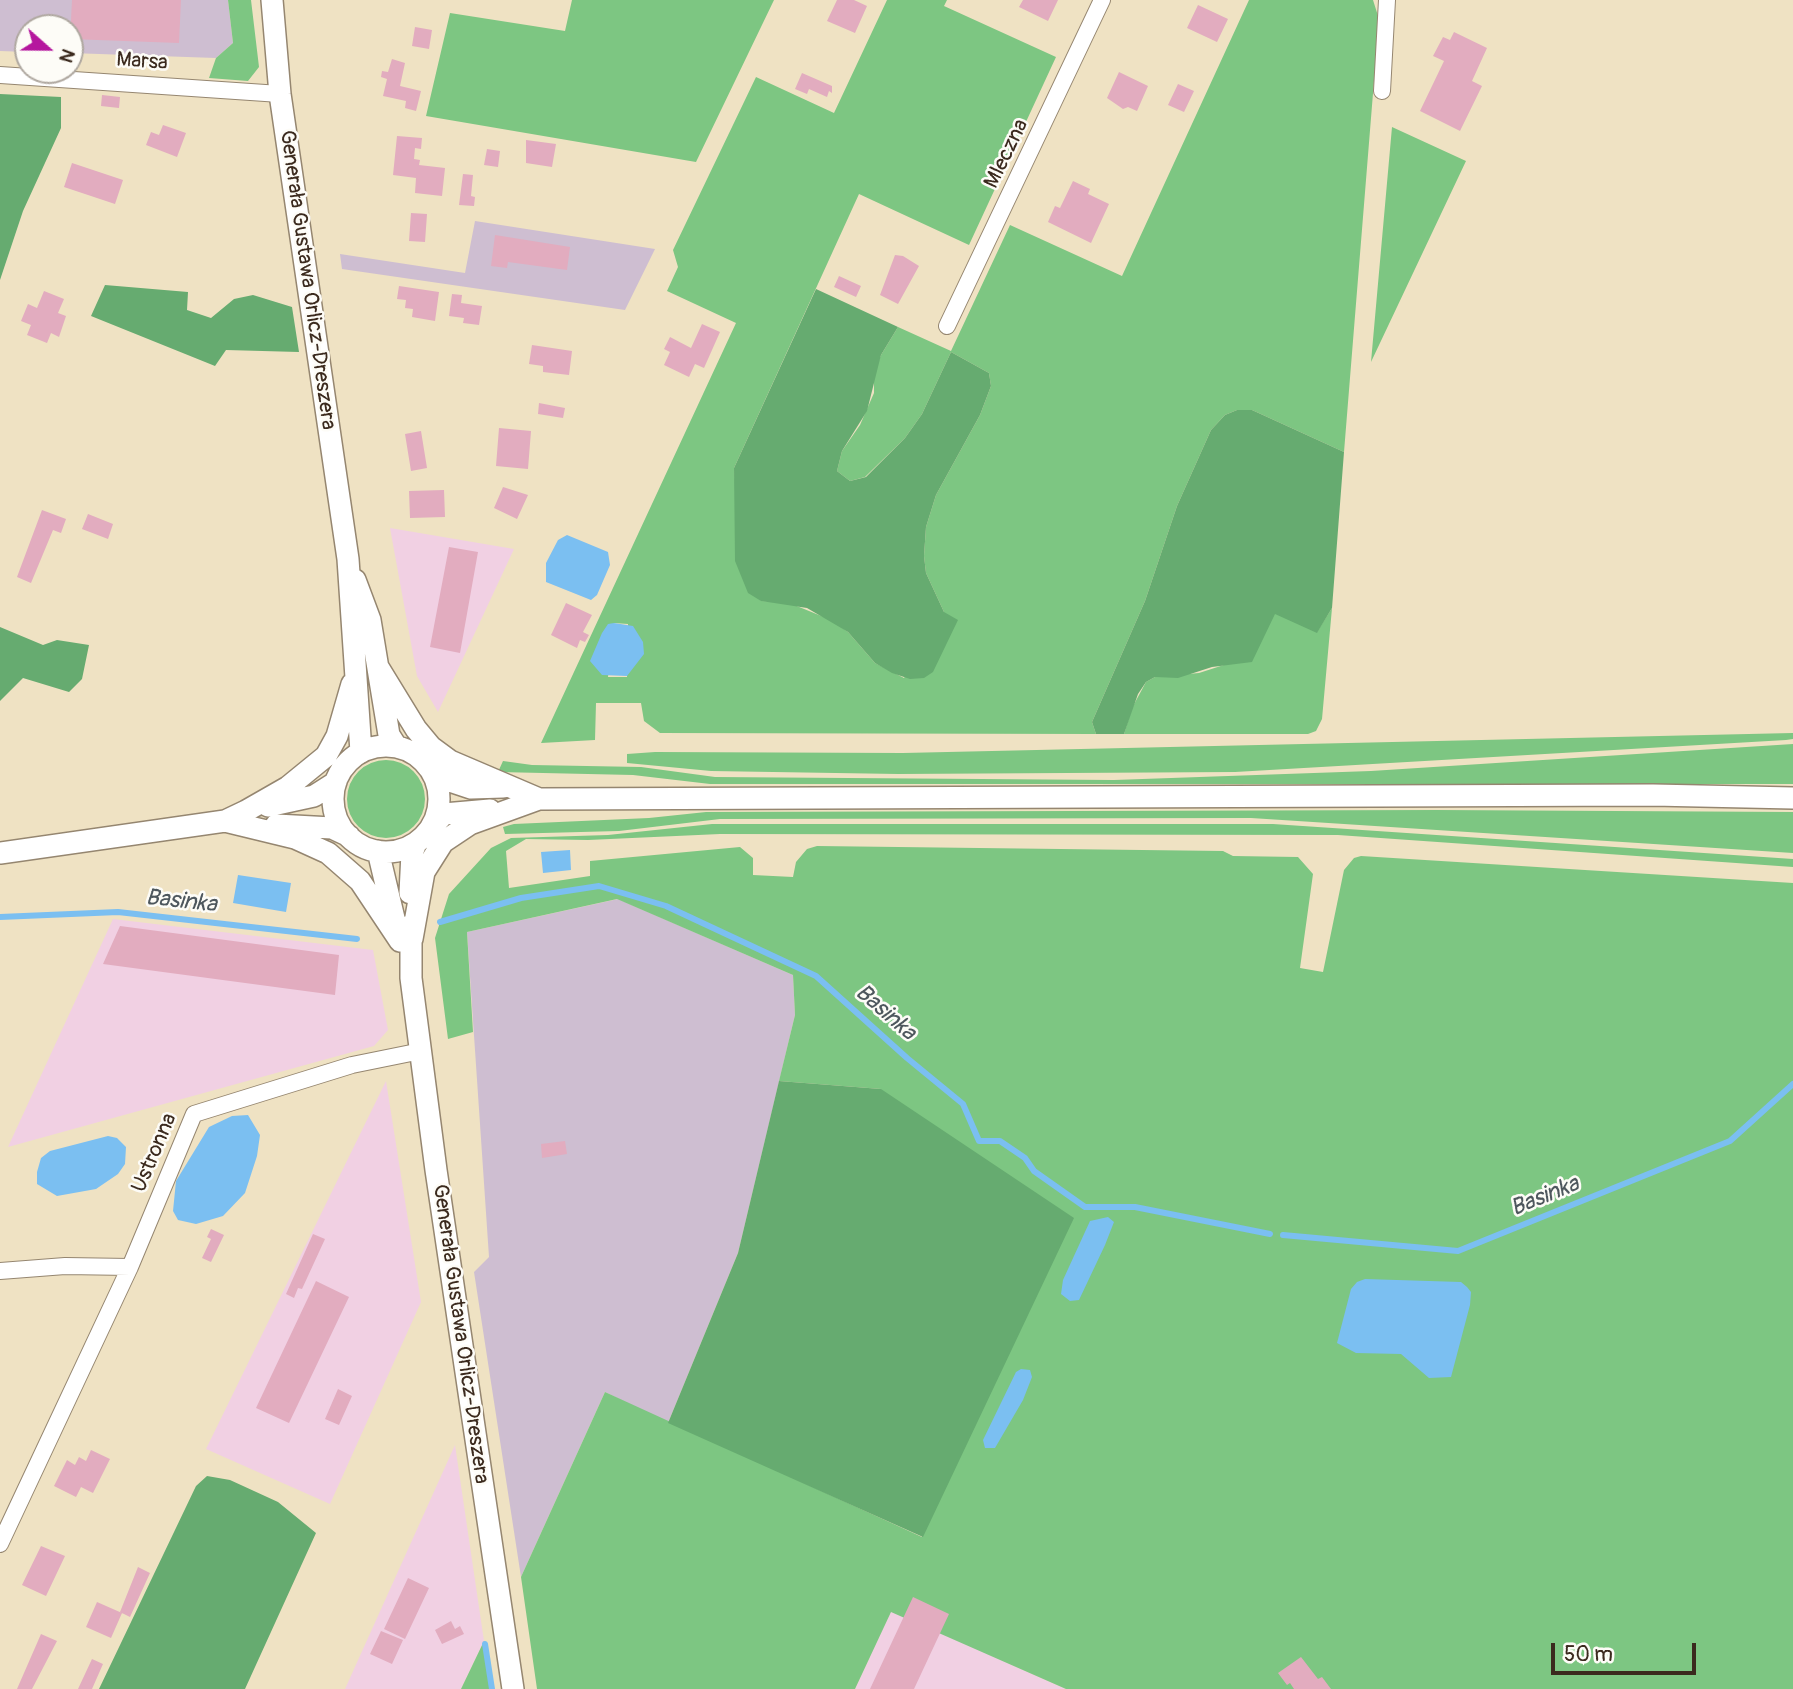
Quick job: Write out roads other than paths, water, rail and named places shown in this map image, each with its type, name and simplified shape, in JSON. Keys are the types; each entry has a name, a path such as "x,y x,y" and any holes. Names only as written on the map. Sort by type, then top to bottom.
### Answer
{"main road":[{"name":"Generała Gustawa Orlicz-Dreszera","path":"272,0 281,94 348,559 361,752"},
{"name":"Generała Gustawa Orlicz-Dreszera","path":"348,559 370,620 389,735 396,746"},
{"path":"378,667 416,729 431,747 450,761 539,799"},
{"path":"239,819 288,788 326,756 337,736 356,669"},
{"path":"349,836 335,810 336,782 342,770 361,752 378,746 396,746 412,752 425,762 435,776 440,802 432,827"},
{"path":"435,776 471,788 512,786"},
{"path":"0,853 239,819 314,796 336,782"},
{"path":"406,940 424,872 443,842 470,824 539,799 1653,795 1793,798"},
{"path":"239,819 332,828 362,846 378,851 398,851 416,843 444,814 479,809 509,812"},
{"path":"239,819 295,838 328,853 346,866 406,940"},
{"name":"Generała Gustawa Orlicz-Dreszera","path":"406,940 412,853 416,843"},
{"name":"Generała Gustawa Orlicz-Dreszera","path":"378,851 406,940 513,1689"}],"street":[{"name":"Mleczna","path":"947,326 1102,0"},
{"path":"1382,91 1387,0"},
{"name":"Marsa","path":"0,75 281,94"},
{"name":"Ustronna","path":"130,1267 194,1114 352,1065 421,1051"},
{"path":"0,1271 65,1266 130,1267 0,1544"}],"water":[{"path":"567,535 608,552 610,565 597,595 591,600 546,582 546,563 558,540"},
{"path":"608,624 633,626 643,642 644,654 627,676 602,675 590,661 602,633"},
{"path":"570,850 571,870 543,873 541,852"},
{"path":"238,875 291,883 286,912 233,903"},
{"path":"248,1115 260,1135 257,1156 245,1193 223,1216 196,1224 178,1220 173,1211 176,1181 209,1127 232,1116"},
{"path":"108,1136 117,1138 126,1147 125,1164 118,1174 96,1189 57,1196 37,1184 41,1158 50,1151"},
{"path":"1108,1217 1114,1222 1105,1245 1079,1300 1070,1301 1061,1294 1063,1280 1090,1221"},
{"path":"1365,1279 1461,1282 1467,1287 1471,1292 1470,1305 1451,1377 1429,1378 1401,1354 1356,1353 1337,1343 1351,1289 1357,1282"},
{"path":"1021,1369 1030,1370 1032,1377 1023,1400 995,1448 985,1448 983,1440 1016,1372"}],"waterway":[{"name":"Basinka","path":"440,922 521,898 599,886 666,906 816,976 963,1104 979,1141 1000,1141 1025,1158 1034,1171 1085,1207 1135,1207 1270,1234"},
{"name":"Basinka","path":"0,917 118,912 357,939"},
{"name":"Basinka","path":"1283,1235 1458,1251 1730,1141 1793,1084"},
{"path":"485,1644 492,1689"}]}
